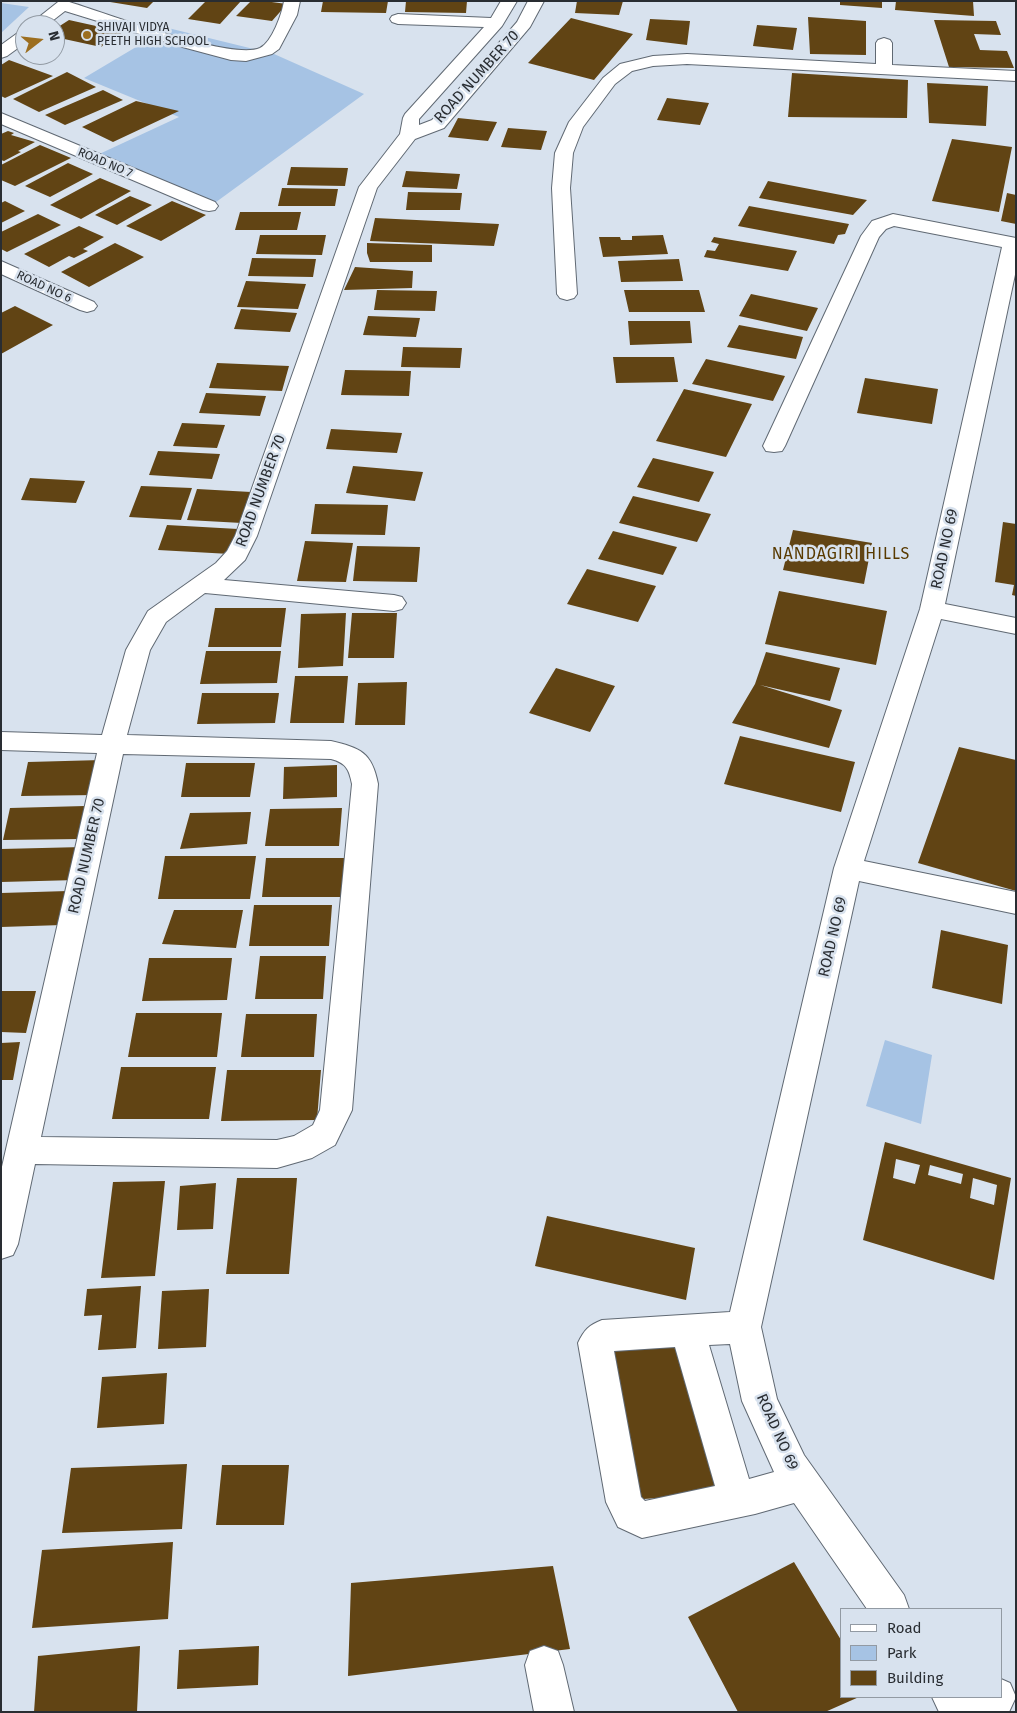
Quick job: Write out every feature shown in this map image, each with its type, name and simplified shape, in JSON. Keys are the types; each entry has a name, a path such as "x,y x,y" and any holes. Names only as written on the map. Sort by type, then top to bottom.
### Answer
{"street":[{"path":"50,15 63,5 181,42 232,55 246,56 266,51 273,46 289,15 292,1"},
{"path":"409,135 411,118 496,23 509,1"},
{"name":"ROAD NUMBER 70","path":"1,1244 112,744 138,650 157,616 224,568 237,554 246,536 368,187 409,135 438,124 524,24 536,1"},
{"path":"398,19 496,23"},
{"path":"1,32 15,34"},
{"path":"1,53 15,43"},
{"path":"884,43 884,69"},
{"path":"567,294 562,188 564,153 575,126 609,81 626,67 653,61 687,59 1016,76"},
{"name":"ROAD NO 7","path":"1,118 209,206"},
{"path":"774,446 870,236 879,224 893,220 1014,244"},
{"name":"ROAD NO 69","path":"889,1608 791,1468 760,1401 744,1327 848,868 932,609 1014,244"},
{"name":"ROAD NO 6","path":"1,267 87,306"},
{"path":"200,585 394,603"},
{"path":"932,609 1016,626"},
{"path":"1,741 331,750 350,755 362,766 365,784 336,1110 324,1135 301,1148 277,1154 22,1150"},
{"path":"848,868 1016,903"},
{"path":"744,1327 602,1336 595,1343 624,1502 629,1513 642,1520 737,1500 802,1483"},
{"path":"687,1330 737,1500"},
{"path":"544,1664 554,1712"},
{"path":"1002,1692 1016,1684"},
{"path":"953,1698 962,1712"},
{"path":"972,1712 994,1698"}],"green space":[{"path":"1,3 29,7 20,15 15,15 15,20 1,33"},
{"path":"168,28 274,54 364,94 212,205 95,156 179,117 84,78"},
{"path":"885,1040 932,1055 921,1124 866,1106"}],"building":[{"path":"104,1 154,1 147,8"},
{"path":"206,1 241,1 220,24 188,19"},
{"path":"251,1 287,4 272,21 236,16"},
{"path":"323,1 388,1 386,13 321,12"},
{"path":"406,1 467,1 466,13 405,12"},
{"path":"577,1 623,1 619,15 575,13"},
{"path":"840,1 882,1 882,8 840,5"},
{"path":"896,1 973,1 974,16 895,10"},
{"path":"808,17 866,21 866,55 810,54"},
{"path":"571,18 633,34 594,80 528,63"},
{"path":"650,19 690,21 687,45 646,40"},
{"path":"69,20 123,32 101,47 65,39 65,23"},
{"path":"934,20 996,21 1001,35 974,34 980,50 1007,51 1014,68 949,67"},
{"path":"757,25 797,28 793,50 753,46"},
{"path":"9,60 15,62 15,65 23,65 53,76 5,98 1,96 1,65"},
{"path":"67,72 96,87 39,112 13,99"},
{"path":"792,73 908,80 907,118 788,117"},
{"path":"927,83 988,86 986,126 929,123"},
{"path":"103,90 123,100 65,125 45,115"},
{"path":"667,98 709,103 700,125 657,120"},
{"path":"136,101 179,111 113,142 82,127"},
{"path":"458,118 497,122 488,141 448,137"},
{"path":"508,128 547,131 541,150 501,147"},
{"path":"8,131 14,133 11,135 35,142 4,161 1,160 1,134"},
{"path":"952,139 1012,147 999,212 932,201"},
{"path":"40,145 71,158 15,186 1,180 1,165"},
{"path":"68,163 93,174 50,197 25,186"},
{"path":"291,167 348,168 345,186 287,185"},
{"path":"406,171 460,174 457,189 402,187"},
{"path":"100,178 131,191 81,219 50,205"},
{"path":"768,181 867,200 853,215 759,198"},
{"path":"282,188 338,189 335,206 278,206"},
{"path":"408,192 462,193 460,210 406,210"},
{"path":"1007,193 1016,195 1016,224 1001,221"},
{"path":"130,196 152,205 117,225 95,215"},
{"path":"5,201 25,211 1,223 1,203"},
{"path":"172,201 206,215 161,241 126,226"},
{"path":"749,206 849,224 845,234 838,235 834,244 738,226"},
{"path":"240,212 301,212 297,230 235,230"},
{"path":"38,214 61,225 7,252 1,249 1,232"},
{"path":"375,218 499,224 494,246 370,241"},
{"path":"79,226 104,237 83,249 88,251 74,258 69,256 49,267 24,254"},
{"path":"260,235 326,235 322,255 256,254"},
{"path":"663,235 668,254 603,257 599,237 620,237 621,240 632,240 632,236"},
{"path":"714,237 797,251 788,271 704,257 707,250 715,251 719,244 711,242"},
{"path":"115,243 144,257 89,287 61,272"},
{"path":"367,243 432,245 432,262 370,262 367,253"},
{"path":"252,258 316,259 313,277 248,276"},
{"path":"679,259 683,281 621,282 618,261"},
{"path":"355,267 413,271 412,288 344,290"},
{"path":"246,281 306,284 298,309 237,307"},
{"path":"377,290 437,291 435,311 374,310"},
{"path":"624,290 699,290 705,312 629,312"},
{"path":"751,294 818,308 807,331 739,316"},
{"path":"15,306 53,325 1,354 1,313"},
{"path":"241,309 297,313 290,332 234,329"},
{"path":"368,316 420,318 416,337 363,335"},
{"path":"628,321 690,321 692,343 630,345"},
{"path":"739,325 803,337 796,359 727,347"},
{"path":"403,347 462,348 460,368 401,367"},
{"path":"613,357 674,357 678,382 616,383"},
{"path":"706,359 785,376 773,401 692,384"},
{"path":"217,363 289,366 282,391 209,388"},
{"path":"345,370 411,371 409,396 341,395"},
{"path":"865,378 938,389 932,424 857,413"},
{"path":"684,389 752,404 726,457 656,441"},
{"path":"206,393 266,396 260,416 199,413"},
{"path":"182,423 225,425 217,448 173,446"},
{"path":"331,429 402,433 397,453 326,449"},
{"path":"158,451 220,454 212,479 149,475"},
{"path":"653,458 714,472 699,502 637,487"},
{"path":"353,466 423,472 415,501 346,493"},
{"path":"30,478 85,481 76,503 21,500"},
{"path":"141,486 192,488 181,520 129,517"},
{"path":"197,489 251,492 242,523 187,520"},
{"path":"633,496 711,514 697,542 619,523"},
{"path":"315,504 388,505 385,535 311,534"},
{"path":"1003,522 1016,524 1016,596 1012,595 1014,585 995,582"},
{"path":"167,525 238,529 230,554 158,550"},
{"path":"793,530 872,543 864,584 783,570"},
{"path":"613,531 677,547 663,575 598,559"},
{"path":"305,541 353,543 346,582 297,581"},
{"path":"357,546 420,547 417,582 353,581"},
{"path":"587,569 656,586 638,622 567,604"},
{"path":"779,591 887,611 876,665 765,644"},
{"path":"215,608 286,608 281,647 208,647"},
{"path":"346,613 343,666 298,668 301,614"},
{"path":"352,613 397,613 394,658 348,658"},
{"path":"206,651 281,651 277,683 200,684"},
{"path":"766,652 840,668 830,701 760,685 842,710 829,748 732,723 755,684"},
{"path":"556,668 615,686 590,732 529,713"},
{"path":"295,676 348,676 344,723 290,723"},
{"path":"407,682 405,725 355,725 358,683"},
{"path":"202,693 279,693 275,723 197,724"},
{"path":"740,736 855,762 841,812 724,784"},
{"path":"959,747 1016,760 1016,891 918,863"},
{"path":"102,760 96,795 21,796 28,762"},
{"path":"186,763 255,763 250,797 181,797"},
{"path":"337,765 337,797 283,799 284,767"},
{"path":"85,806 80,839 3,840 10,808"},
{"path":"342,808 339,846 265,846 270,809"},
{"path":"251,812 247,844 180,849 190,813"},
{"path":"83,847 77,880 1,882 1,849"},
{"path":"165,856 256,856 250,899 158,899"},
{"path":"266,858 346,858 342,897 262,897"},
{"path":"68,891 62,925 1,927 1,893"},
{"path":"254,905 332,905 329,946 249,946"},
{"path":"174,910 243,910 236,948 162,944"},
{"path":"941,930 1008,945 1002,1004 932,988"},
{"path":"260,956 326,956 323,999 255,999"},
{"path":"149,958 232,958 227,1000 142,1001"},
{"path":"1,991 36,991 26,1033 1,1032"},
{"path":"136,1013 222,1013 217,1057 128,1057"},
{"path":"246,1014 317,1014 314,1057 241,1057"},
{"path":"20,1042 13,1080 1,1080 1,1043"},
{"path":"121,1067 216,1067 209,1119 112,1119"},
{"path":"227,1070 321,1070 317,1120 221,1121"},
{"path":"885,1142 1011,1178 994,1280 863,1240","holes":["896,1159 920,1165 915,1184 893,1178","930,1165 963,1174 961,1184 928,1175","973,1178 997,1185 994,1205 970,1198"]},
{"path":"237,1178 297,1178 289,1274 226,1274"},
{"path":"165,1181 155,1276 101,1278 113,1182"},
{"path":"216,1183 213,1229 177,1230 180,1186"},
{"path":"547,1216 695,1248 686,1300 535,1266"},
{"path":"141,1286 136,1348 98,1350 102,1315 84,1316 87,1289"},
{"path":"209,1289 206,1347 158,1349 162,1291"},
{"path":"675,1338 718,1494 629,1500 603,1341"},
{"path":"167,1373 164,1424 97,1428 102,1377"},
{"path":"187,1464 182,1529 62,1533 71,1468"},
{"path":"222,1465 289,1465 284,1525 216,1525"},
{"path":"173,1542 168,1619 32,1628 42,1550"},
{"path":"794,1562 840,1638 840,1698 857,1698 825,1712 738,1712 688,1617"},
{"path":"553,1566 570,1649 348,1676 351,1583"},
{"path":"140,1646 137,1712 34,1712 38,1656"},
{"path":"259,1646 258,1685 177,1689 179,1650"}],"place":[{"name":"SHIVAJI VIDYA PEETH HIGH SCHOOL","path":"87,35"}],"district":[{"name":"NANDAGIRI HILLS","path":"841,555"}]}
